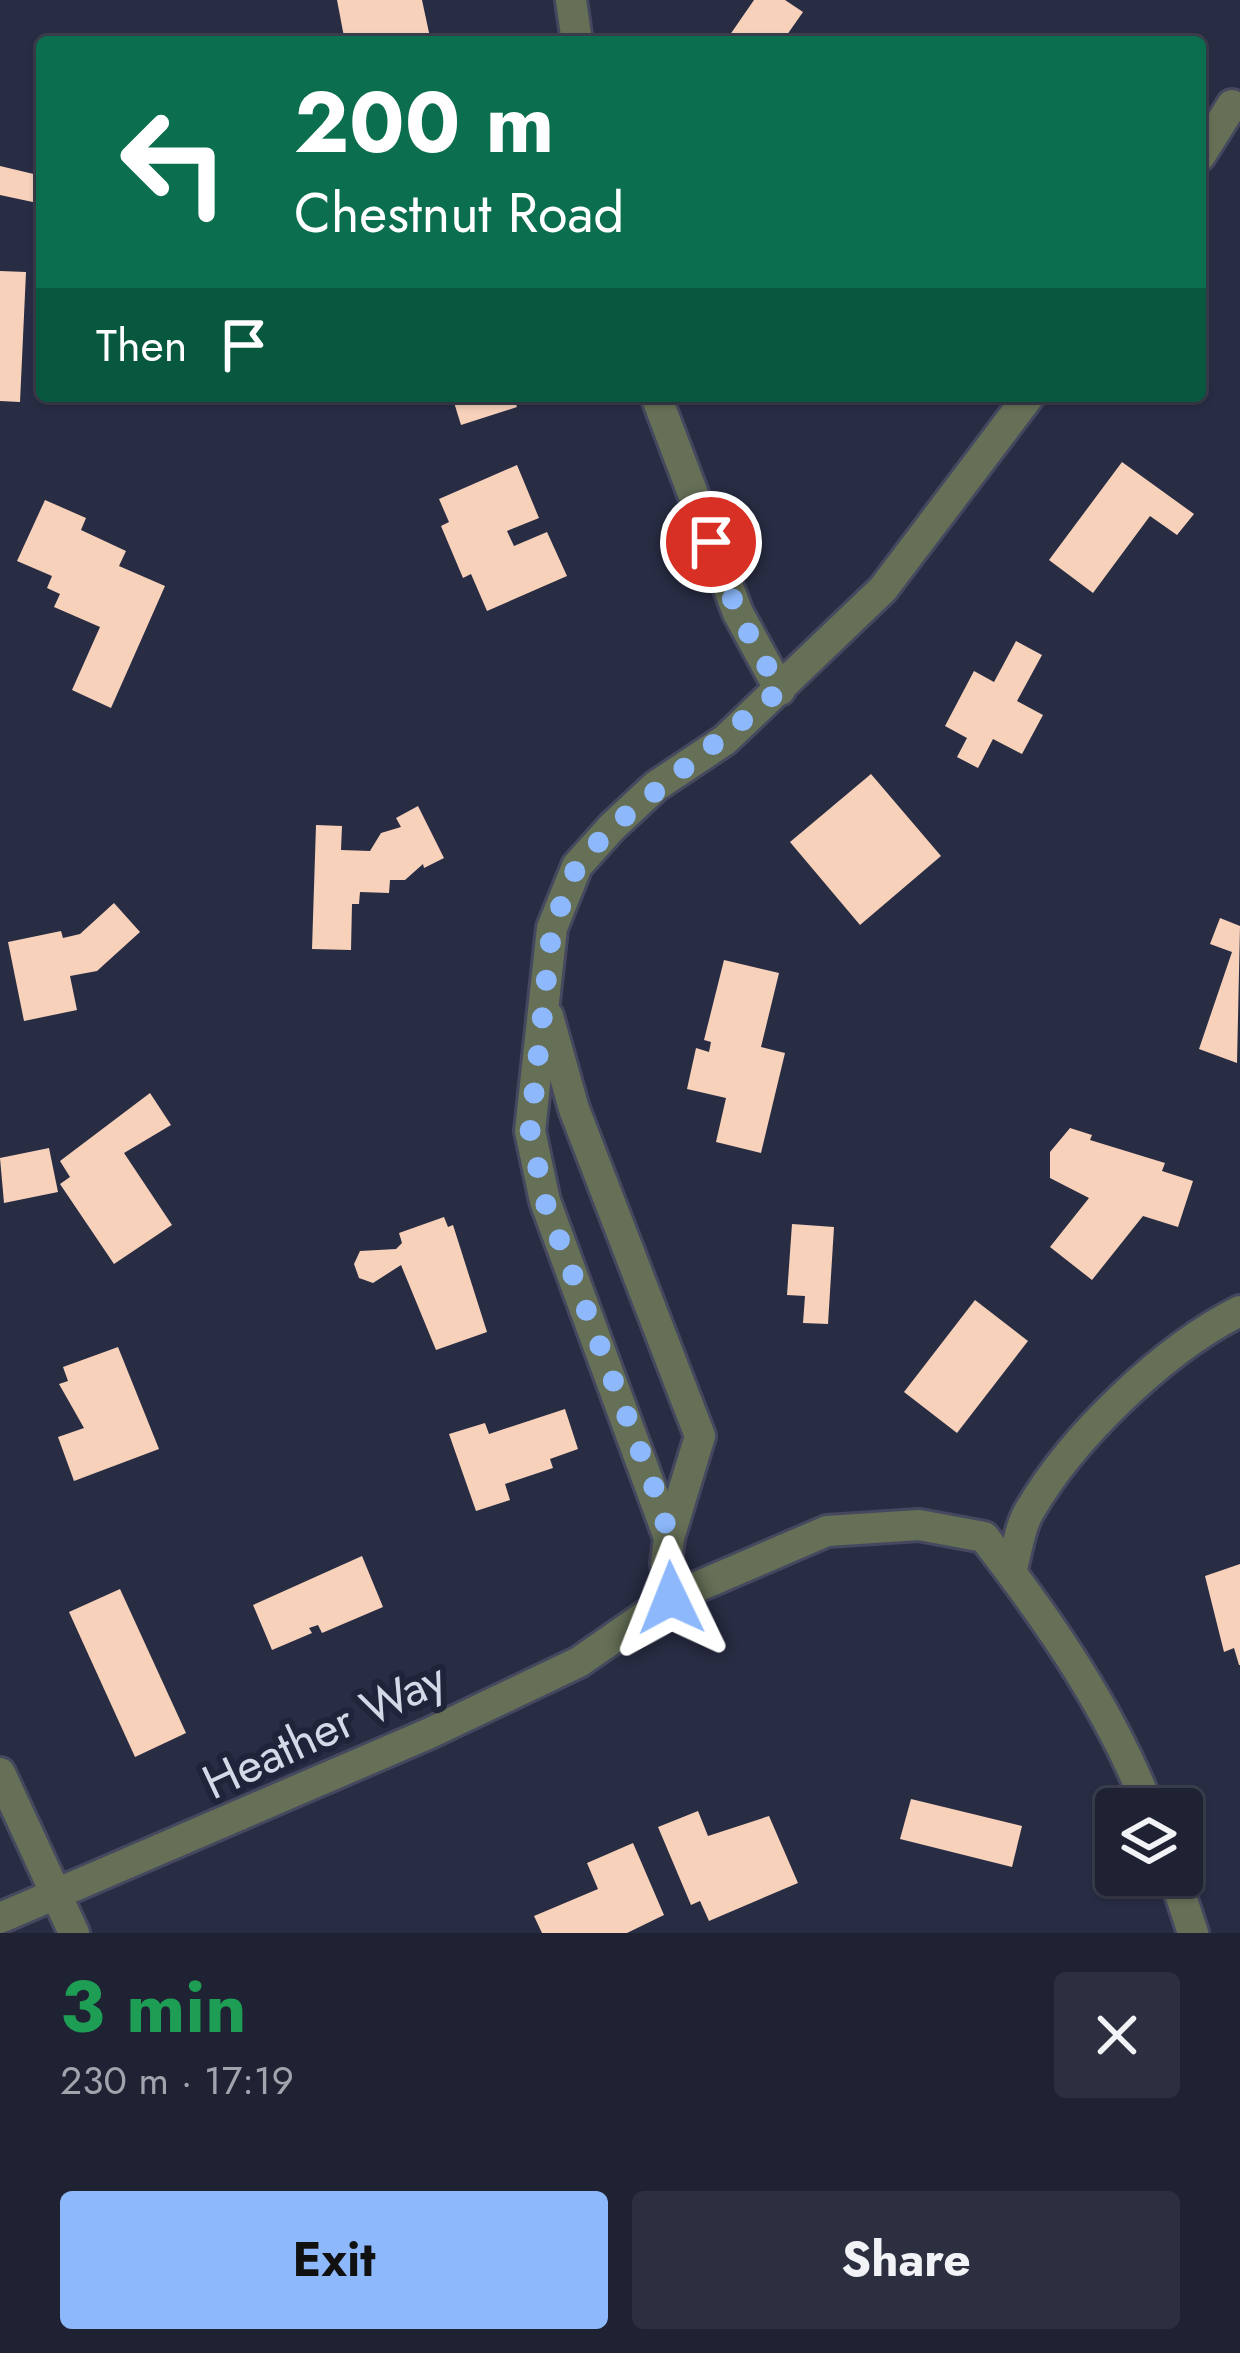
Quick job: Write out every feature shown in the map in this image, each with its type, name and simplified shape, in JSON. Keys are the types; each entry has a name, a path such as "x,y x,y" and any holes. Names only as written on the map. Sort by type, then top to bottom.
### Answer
{"street":[{"path":"571,0 576,36"},
{"path":"1206,146 1232,105"},
{"path":"658,402 738,614 780,690"},
{"path":"671,1598 669,1538 545,1202 530,1130 552,928 577,866 656,786 724,740 883,589 1024,402"},
{"path":"545,1004 574,1109 700,1436 669,1538"},
{"path":"1011,1572 1028,1512 1077,1450 1143,1378 1240,1311"},
{"name":"Heather Way","path":"0,1918 56,1898 579,1662 671,1598 827,1531 920,1525 984,1538 1065,1649 1141,1788"},
{"path":"0,1774 74,1933"},
{"path":"1181,1896 1193,1933"}],"building":[{"path":"337,0 422,0 430,36 344,36"},
{"path":"754,0 785,0 803,12 786,36 729,36"},
{"path":"0,166 36,175 36,203 0,195"},
{"path":"0,271 26,272 20,402 0,401"},
{"path":"454,402 515,402 517,407 461,425"},
{"path":"1122,462 1194,514 1177,535 1150,516 1093,593 1049,560"},
{"path":"517,465 539,518 507,531 514,546 547,532 567,576 487,611 471,574 463,578 441,526 449,522 439,499"},
{"path":"45,500 86,518 81,530 126,551 119,566 165,586 111,708 72,690 100,627 54,607 60,594 47,588 52,576 17,561"},
{"path":"1016,641 1042,655 1017,701 1043,715 1022,754 993,739 978,768 957,757 967,738 945,726 974,671 994,682"},
{"path":"871,774 941,856 860,925 790,842"},
{"path":"418,806 444,858 424,868 423,864 405,880 390,880 389,893 360,892 359,904 352,904 351,950 312,949 316,825 342,826 341,850 370,851 381,833 401,827 396,818"},
{"path":"114,903 140,932 97,971 70,976 77,1010 24,1021 8,942 61,931 63,938 80,934"},
{"path":"1220,918 1240,926 1237,1063 1199,1049 1232,952 1210,944"},
{"path":"724,960 779,973 761,1047 785,1053 761,1153 716,1142 726,1098 687,1089 696,1048 709,1052 711,1042 704,1040"},
{"path":"150,1093 171,1125 124,1153 172,1225 114,1264 60,1184 70,1177 60,1161"},
{"path":"1070,1128 1092,1135 1090,1140 1165,1163 1162,1171 1193,1181 1178,1227 1143,1216 1092,1280 1050,1247 1089,1198 1050,1178 1050,1152"},
{"path":"49,1148 58,1192 4,1203 0,1158"},
{"path":"444,1217 448,1227 453,1225 487,1332 436,1350 401,1265 373,1283 359,1278 354,1264 360,1251 396,1249 402,1243 399,1233"},
{"path":"792,1224 834,1227 828,1324 803,1323 805,1296 787,1295"},
{"path":"975,1300 1028,1341 957,1433 904,1392"},
{"path":"118,1347 159,1449 74,1481 58,1437 84,1428 59,1384 68,1381 63,1367"},
{"path":"565,1409 578,1449 550,1459 553,1468 505,1484 510,1500 476,1511 449,1434 485,1423 489,1434"},
{"path":"362,1556 383,1607 322,1633 318,1625 309,1628 312,1633 272,1650 253,1605"},
{"path":"1240,1564 1239,1665 1234,1648 1224,1652 1205,1576"},
{"path":"120,1589 186,1733 135,1757 69,1612"},
{"path":"911,1799 1022,1826 1012,1867 900,1839"},
{"path":"698,1811 708,1836 769,1816 798,1883 709,1921 700,1901 691,1905 658,1827"},
{"path":"633,1843 664,1915 627,1933 542,1933 534,1916 598,1889 587,1863"}],"route":[{"path":"671,1598 666,1564 669,1538 660,1503 545,1202 530,1130 552,928 577,866 656,786 724,740 780,690 738,614 711,542"}]}
